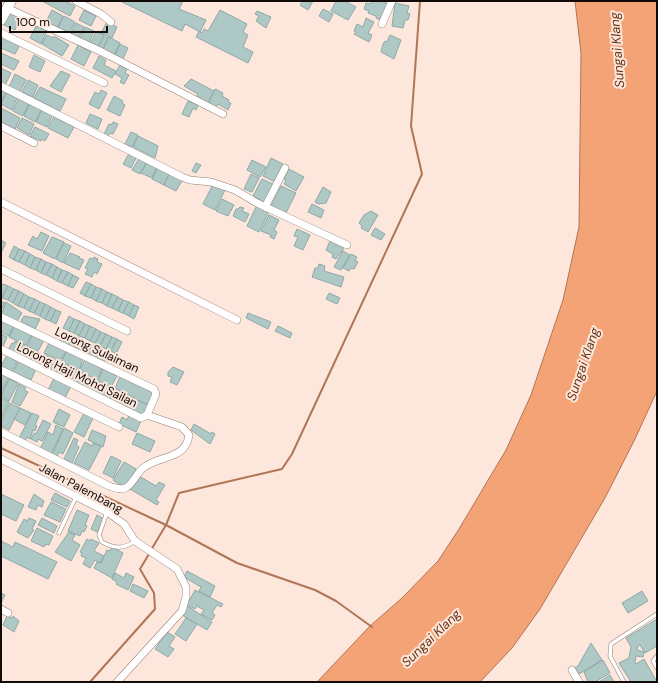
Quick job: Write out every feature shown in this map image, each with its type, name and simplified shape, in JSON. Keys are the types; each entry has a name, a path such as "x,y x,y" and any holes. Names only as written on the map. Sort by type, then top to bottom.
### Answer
{"street":[{"path":"76,1 101,14 112,22"},
{"path":"382,24 392,1"},
{"path":"1,20 9,4 223,114"},
{"path":"1,33 104,83"},
{"path":"1,86 182,177 190,180 211,182 235,190 265,207 347,245"},
{"path":"1,126 34,142"},
{"path":"265,207 285,168"},
{"path":"1,202 237,320"},
{"path":"1,269 127,330"},
{"name":"Lorong Sulaiman","path":"1,317 154,389 156,394 145,417"},
{"name":"Lorong Haji Mohd Sailan","path":"1,349 145,417 182,427 189,435 188,443 178,453 146,466 127,487 122,489 109,486 1,432"},
{"path":"1,370 118,427"},
{"name":"Jalan Palembang","path":"1,459 107,512 124,524 135,541 142,547 161,557 177,569 186,587 186,597 182,611 117,682"},
{"path":"1,609 8,613"},
{"path":"572,670 579,682"}],"lane":[{"path":"59,533 76,497"},
{"path":"107,512 99,535 102,542 120,548 126,548 135,541"},
{"path":"624,682 610,656 611,644 657,614"},
{"path":"657,656 653,661 657,668"}],"water":[{"name":"Sungai Klang","path":"575,1 657,1 657,391 605,498 540,609 512,648 480,682 317,682 370,626 402,598 438,561 506,450 531,395 563,300 579,227 581,53"}],"building":[{"path":"42,1 65,1 75,6 70,16"},
{"path":"120,1 183,1 179,9 206,20 200,32 185,24 182,31"},
{"path":"303,1 313,1 308,10 300,5"},
{"path":"336,1 345,1 356,7 348,20 331,11"},
{"path":"372,1 381,1 388,4 382,21 364,9 366,3 371,4"},
{"path":"395,3 409,6 407,13 410,14 408,20 405,20 403,28 392,26"},
{"path":"323,9 333,14 329,22 319,16"},
{"path":"52,10 63,16 57,29 45,24"},
{"path":"84,10 96,16 91,26 79,20"},
{"path":"220,10 247,24 243,32 248,35 243,47 253,52 248,63 196,37 199,31 202,33 204,29 208,31"},
{"path":"257,11 271,17 266,28 256,21 259,16 255,14"},
{"path":"10,13 20,18 15,30 4,25"},
{"path":"64,16 75,22 68,35 57,30"},
{"path":"366,18 374,22 368,33 372,35 369,42 354,34 356,32 354,31 357,24 363,27"},
{"path":"107,22 117,27 112,38 101,33"},
{"path":"76,23 84,27 78,39 70,35"},
{"path":"36,26 47,31 41,44 30,38"},
{"path":"85,27 94,31 89,43 80,39"},
{"path":"96,32 104,35 98,47 90,44"},
{"path":"47,35 53,38 54,36 69,45 62,56 42,44"},
{"path":"390,35 401,40 394,59 381,52 383,44 385,41 387,42"},
{"path":"1,36 20,45 15,54 1,48"},
{"path":"104,36 108,38 102,50 98,47"},
{"path":"109,37 120,43 113,57 102,51"},
{"path":"120,44 128,48 122,61 114,57"},
{"path":"78,45 91,52 84,66 71,59"},
{"path":"1,53 19,61 14,70 1,64"},
{"path":"34,55 45,61 40,72 29,67"},
{"path":"99,56 106,60 104,65 116,71 112,78 93,68"},
{"path":"120,65 127,69 125,73 129,75 124,84 120,82 122,78 115,74"},
{"path":"1,68 11,73 5,85 1,83"},
{"path":"61,71 70,75 61,92 50,86"},
{"path":"15,74 26,80 20,92 9,87"},
{"path":"191,79 214,91 208,103 197,96 198,94 184,86"},
{"path":"28,80 38,85 33,97 22,92"},
{"path":"40,87 66,99 60,111 34,98"},
{"path":"215,89 223,93 222,96 231,103 228,110 218,104 216,107 209,103"},
{"path":"1,90 6,93 1,102"},
{"path":"101,90 107,93 99,109 89,104 95,92 99,94"},
{"path":"6,93 17,98 12,110 1,104"},
{"path":"114,96 123,101 122,103 125,105 120,116 107,110"},
{"path":"19,98 29,103 23,116 13,111"},
{"path":"188,101 198,105 196,110 193,108 189,117 182,114"},
{"path":"30,103 42,109 35,122 24,116"},
{"path":"1,108 20,118 15,129 1,122"},
{"path":"42,109 53,114 47,127 36,122"},
{"path":"90,114 102,119 98,129 86,123"},
{"path":"54,117 74,127 68,138 48,128"},
{"path":"22,118 34,124 29,135 17,128"},
{"path":"113,122 118,124 113,134 110,133 108,136 104,134 109,124 111,125"},
{"path":"35,127 49,134 45,141 42,139 41,141 30,136"},
{"path":"131,132 138,135 132,147 125,144"},
{"path":"138,136 158,146 155,158 133,147"},
{"path":"130,152 137,156 131,168 123,164"},
{"path":"140,157 147,161 140,174 132,170"},
{"path":"271,158 283,164 275,182 263,176"},
{"path":"252,160 266,167 260,177 247,170"},
{"path":"147,162 157,167 152,178 141,173"},
{"path":"196,163 201,165 196,173 192,171"},
{"path":"158,167 170,173 164,185 152,179"},
{"path":"289,169 304,177 296,191 284,184 286,180 284,179"},
{"path":"170,172 183,179 176,191 164,185"},
{"path":"251,174 259,178 252,192 244,189"},
{"path":"262,179 275,185 266,203 253,196"},
{"path":"213,184 225,190 215,210 203,204"},
{"path":"281,186 296,193 286,213 271,206"},
{"path":"323,187 331,192 326,203 318,204 315,202"},
{"path":"222,199 234,205 228,216 216,211"},
{"path":"312,204 324,210 321,218 308,212"},
{"path":"257,205 269,211 259,232 247,226"},
{"path":"240,207 244,208 242,211 249,214 245,222 233,216 236,209"},
{"path":"371,211 378,215 368,232 361,228 362,226 359,223 364,215"},
{"path":"269,215 279,220 274,230 277,232 274,239 270,237 271,235 261,231"},
{"path":"375,228 385,234 381,240 371,235"},
{"path":"297,229 310,235 303,250 294,246 298,237 294,236"},
{"path":"41,232 49,236 42,251 28,245 33,236 37,239"},
{"path":"52,237 64,242 55,259 43,253"},
{"path":"1,240 6,243 1,253"},
{"path":"330,241 344,248 336,259 332,257 333,254 326,250"},
{"path":"64,243 71,246 63,263 56,259"},
{"path":"14,246 19,249 14,260 9,257"},
{"path":"19,249 25,251 19,262 14,260"},
{"path":"25,251 30,254 25,265 19,262"},
{"path":"343,251 350,255 341,270 334,267"},
{"path":"70,253 84,260 79,270 64,263"},
{"path":"30,254 35,257 30,268 25,265"},
{"path":"351,254 357,257 355,260 358,262 354,269 351,268 349,271 343,268"},
{"path":"35,257 41,259 36,270 30,268"},
{"path":"94,257 98,259 97,262 102,264 97,274 94,272 92,277 85,274 88,269 85,268 90,258 93,259"},
{"path":"41,259 46,262 41,273 36,270"},
{"path":"46,262 52,264 46,275 41,273"},
{"path":"52,264 57,267 52,278 46,275"},
{"path":"319,264 325,266 324,271 344,277 341,287 312,277 315,268 318,268"},
{"path":"57,267 62,270 57,281 52,278"},
{"path":"62,270 68,272 62,283 57,281"},
{"path":"68,272 73,275 68,286 62,283"},
{"path":"73,275 79,278 73,288 68,286"},
{"path":"86,282 91,284 85,296 80,293"},
{"path":"3,284 8,286 2,298 1,287"},
{"path":"91,284 96,287 91,298 85,296"},
{"path":"8,286 14,289 8,300 2,298"},
{"path":"96,287 102,289 96,301 91,298"},
{"path":"14,289 19,291 13,303 8,300"},
{"path":"102,289 107,292 102,303 96,301"},
{"path":"19,291 24,294 18,306 13,303"},
{"path":"107,292 112,294 107,306 102,303"},
{"path":"329,293 340,298 337,304 326,299"},
{"path":"24,294 29,297 24,308 18,306"},
{"path":"112,294 118,297 112,308 107,306"},
{"path":"29,297 35,299 29,311 24,308"},
{"path":"118,297 123,300 118,311 112,308"},
{"path":"35,299 40,302 34,313 29,311"},
{"path":"123,300 129,302 123,313 118,311"},
{"path":"1,301 5,303 1,310"},
{"path":"6,302 22,313 16,323 1,315"},
{"path":"40,302 45,304 40,316 34,313"},
{"path":"129,302 134,305 129,316 123,313"},
{"path":"45,304 51,307 45,319 40,316"},
{"path":"134,305 139,307 134,319 129,316"},
{"path":"51,307 56,310 50,321 45,319"},
{"path":"56,310 61,312 56,324 50,321"},
{"path":"248,313 271,322 268,329 246,318"},
{"path":"24,316 40,319 35,329 21,321"},
{"path":"69,316 74,319 69,331 63,328"},
{"path":"1,319 14,325 9,336 1,332"},
{"path":"74,319 80,321 74,333 69,331"},
{"path":"80,321 85,324 79,336 74,333"},
{"path":"85,324 90,326 85,338 79,336"},
{"path":"15,326 32,334 26,345 9,337"},
{"path":"90,326 96,329 90,341 85,338"},
{"path":"278,326 292,333 290,338 275,331"},
{"path":"96,329 101,332 95,343 90,341"},
{"path":"65,332 74,336 68,348 59,344"},
{"path":"101,332 106,334 100,346 95,343"},
{"path":"1,334 7,337 3,347 1,346"},
{"path":"33,334 44,340 38,351 27,346"},
{"path":"106,334 112,337 106,349 100,346"},
{"path":"74,336 80,338 74,351 68,348"},
{"path":"112,337 117,339 111,351 106,349"},
{"path":"80,339 91,344 86,356 74,351"},
{"path":"117,339 122,342 116,354 111,351"},
{"path":"15,341 25,345 20,354 8,350"},
{"path":"49,343 66,351 62,359 60,358 59,360 44,353"},
{"path":"92,344 109,353 103,365 86,356"},
{"path":"26,346 42,354 38,363 22,357"},
{"path":"67,351 83,359 79,371 61,362"},
{"path":"44,354 61,363 56,373 39,364"},
{"path":"7,355 17,362 12,371 1,366"},
{"path":"85,360 102,369 97,380 79,371"},
{"path":"19,361 36,369 31,380 13,372"},
{"path":"62,364 78,371 74,379 70,377 68,380 56,374"},
{"path":"173,367 184,372 177,385 170,382 172,377 168,376 168,372"},
{"path":"103,369 117,376 111,387 98,381"},
{"path":"79,372 95,380 90,391 74,383"},
{"path":"1,373 9,377 1,393"},
{"path":"120,377 154,393 148,405 115,388"},
{"path":"54,378 71,386 65,398 48,390"},
{"path":"9,379 18,383 9,401 1,396"},
{"path":"97,381 114,389 109,400 91,391"},
{"path":"19,384 26,388 24,390 28,392 20,406 12,402"},
{"path":"115,389 131,397 126,406 109,400"},
{"path":"131,397 150,406 144,417 126,409"},
{"path":"1,398 9,402 1,418"},
{"path":"10,403 20,408 9,430 1,426 1,421"},
{"path":"20,408 31,413 25,425 14,419"},
{"path":"59,409 70,415 64,427 53,422"},
{"path":"32,413 39,416 35,425 37,426 35,431 33,430 30,439 27,437 25,441 19,438"},
{"path":"84,413 93,418 84,437 74,432"},
{"path":"129,415 141,421 136,432 119,424 122,417 127,420"},
{"path":"43,420 51,424 42,441 38,439 37,442 31,439 34,433 36,434"},
{"path":"194,424 211,434 212,432 215,434 210,444 191,430"},
{"path":"56,425 63,429 51,454 40,449 48,432 53,435"},
{"path":"64,428 73,433 63,454 59,452 57,457 52,455"},
{"path":"92,430 106,436 103,447 88,440"},
{"path":"137,433 155,441 150,452 132,444"},
{"path":"74,438 78,440 76,445 79,447 72,463 64,459"},
{"path":"85,442 92,446 93,443 101,447 89,470 74,463"},
{"path":"111,456 121,461 113,478 103,473"},
{"path":"124,462 136,469 125,488 113,480"},
{"path":"139,476 156,486 159,482 165,485 156,500 159,502 157,505 130,489"},
{"path":"55,493 70,501 67,507 51,500"},
{"path":"1,494 24,505 16,521 1,514"},
{"path":"34,494 44,501 42,507 38,505 36,510 28,507"},
{"path":"51,502 66,509 60,522 44,515"},
{"path":"77,510 89,515 85,525 87,526 84,532 82,531 80,536 68,531"},
{"path":"97,515 104,519 97,532 91,529"},
{"path":"29,518 36,521 32,529 34,530 28,538 17,532 24,519 27,521"},
{"path":"42,518 57,526 54,533 38,525"},
{"path":"37,528 53,536 49,545 46,544 44,547 31,541"},
{"path":"69,532 75,535 72,540 80,545 71,561 55,552"},
{"path":"87,539 90,541 91,539 99,543 94,551 104,556 100,563 95,560 90,568 83,564 86,558 81,556 82,553 80,552"},
{"path":"1,541 13,547 15,542 57,562 48,579 1,556"},
{"path":"112,547 123,553 112,578 94,568 97,562 101,563 107,550 110,551"},
{"path":"187,571 215,586 210,597 199,591 201,587 184,577"},
{"path":"115,573 124,578 126,573 134,577 128,590 116,584 117,582 112,579"},
{"path":"133,584 148,591 144,598 130,591"},
{"path":"195,590 223,604 221,607 217,605 212,613 215,615 212,620 201,614 204,610 197,606 195,609 187,605"},
{"path":"642,591 648,601 628,613 622,603"},
{"path":"1,593 5,595 1,603"},
{"path":"187,606 212,622 207,630 182,615"},
{"path":"7,616 12,618 13,616 19,621 14,632 3,625"},
{"path":"186,618 197,624 186,641 175,634"},
{"path":"657,619 657,646 645,653 640,645 638,646 637,650 644,652 643,657 636,656 635,662 636,664 644,659 657,682 631,682 619,663 629,658 631,647 626,638"},
{"path":"167,632 175,637 169,646 174,649 168,657 155,649"},
{"path":"591,643 602,660 579,674 575,668 578,666"},
{"path":"603,660 610,673 595,682 588,682 584,672"},
{"path":"610,675 614,682 599,682"}],"waterway":[{"path":"151,550 166,525 179,493 282,469 292,454 422,174 411,126 420,1"},
{"path":"1,448 166,525 237,563 315,590 336,601 372,627"},
{"path":"90,682 155,609 154,593 140,569 149,554"}]}
